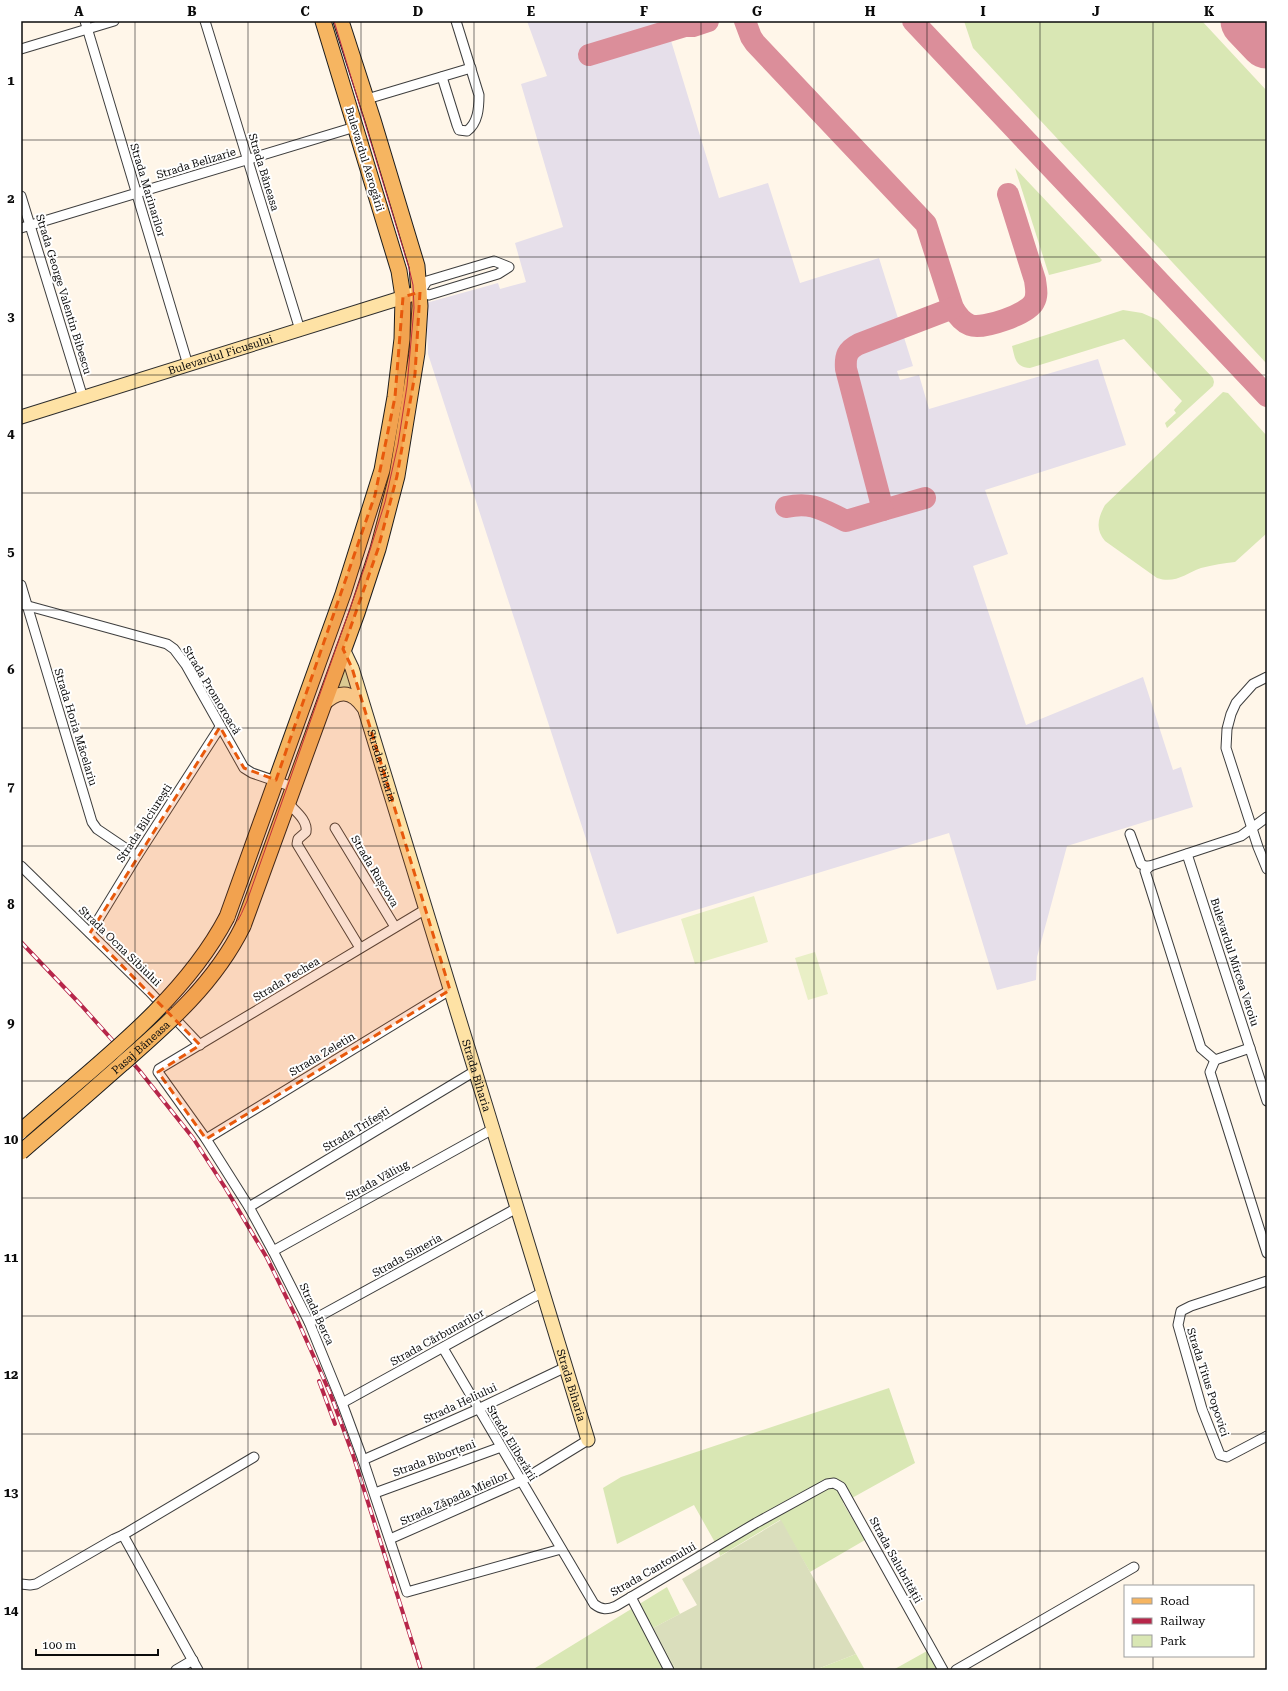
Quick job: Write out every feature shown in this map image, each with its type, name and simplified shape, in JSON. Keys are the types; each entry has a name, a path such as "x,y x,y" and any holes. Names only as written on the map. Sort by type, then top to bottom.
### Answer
{"main road":[{"name":"Bulevardul Aerogării","path":"276,780 343,594 382,470 400,365 403,324 403,298 399,271 323,21"},
{"name":"Bulevardul Aerogării","path":"341,21 417,266 420,292 419,332 415,374 397,476 378,549 343,649"},
{"name":"Pasaj Băneasa","path":"21,1152 190,1002 222,964 243,926 254,902 293,787 343,649"},
{"name":"Pasaj Băneasa","path":"21,1131 106,1057 168,999 204,956 227,917 276,780"}],"street":[{"path":"21,49 86,25 114,21"},
{"name":"Strada Băneasa","path":"205,21 300,330"},
{"path":"442,77 459,130 467,131 474,123 479,105 479,95 456,21"},
{"name":"Strada Marinarilor","path":"86,25 188,365"},
{"path":"366,99 471,68"},
{"name":"Strada Belizarie","path":"25,227 355,127"},
{"name":"Strada George Valentin Bibescu","path":"21,196 25,227 83,398"},
{"name":"Bulevardul Ficusului","path":"21,417 420,292 429,295 498,274 509,267 494,261 426,282 420,292"},
{"name":"Strada Horia Măcelariu","path":"21,585 24,605 92,822 97,828 137,856"},
{"name":"Strada Promoroacă","path":"24,605 167,644 174,649 186,665 244,768 293,787"},
{"name":"Strada Biharia","path":"343,649 350,660 588,1440"},
{"path":"1267,677 1253,684 1236,703 1231,714 1227,730 1226,748 1258,847 1267,869"},
{"name":"Strada Biharia","path":"323,705 334,696 348,694 356,699 365,710"},
{"name":"Strada Bilciurești","path":"90,933 137,856 220,727"},
{"path":"288,803 300,816 306,826 306,832 298,839 298,844 360,948"},
{"path":"1130,834 1142,864 1144,866 1150,866 1241,836 1267,817"},
{"name":"Strada Rușcova","path":"335,828 395,927"},
{"name":"Bulevardul Mircea Veroiu","path":"1187,854 1267,1101"},
{"name":"Strada Ocna Sibiului","path":"21,866 149,991 200,1045"},
{"path":"1150,866 1145,871 1201,1048 1215,1060"},
{"name":"Strada Pechea","path":"159,1069 426,909"},
{"name":"Strada Zeletin","path":"206,1139 450,990"},
{"path":"1250,1048 1215,1060 1210,1072 1267,1253"},
{"name":"Strada Berca","path":"159,1069 159,1076 206,1139 249,1207 309,1322 342,1403 363,1460 407,1592 562,1549"},
{"name":"Strada Trifești","path":"249,1207 475,1071"},
{"name":"Strada Văliug","path":"273,1251 493,1129"},
{"name":"Strada Simeria","path":"309,1322 517,1208"},
{"name":"Strada Titus Popovici","path":"1267,1281 1180,1311 1178,1325 1202,1409 1220,1455 1228,1457 1267,1436"},
{"name":"Strada Cărbunarilor","path":"342,1403 543,1292"},
{"name":"Strada Eliberării","path":"443,1348 562,1549"},
{"name":"Strada Heliului","path":"363,1460 478,1409 566,1367"},
{"name":"Strada Zăpada Mieilor","path":"390,1539 521,1481 588,1440"},
{"name":"Strada Biborțeni","path":"374,1493 501,1447"},
{"path":"21,1584 36,1584 123,1535 254,1457"},
{"name":"Strada Salubrității","path":"814,1490 827,1484 834,1484 842,1488 943,1670"},
{"name":"Strada Cantonului","path":"562,1549 594,1604 600,1609 608,1609 814,1490"},
{"path":"123,1535 198,1670"},
{"path":"956,1670 1134,1567"},
{"path":"631,1597 669,1670"},
{"path":"176,1670 193,1660"}],"highlighted area":[{"path":"420,292 415,374 397,476 378,549 343,649 352,668 450,990 206,1139 158,1072 200,1045 90,933 220,727 244,768 276,780 375,495 395,397 403,297"}],"shaded area":[{"path":"527,21 665,21 719,198 768,183 800,283 879,258 913,366 897,371 900,380 919,375 929,409 1098,359 1126,445 985,490 1008,554 973,566 1026,725 1143,677 1173,770 1181,767 1193,807 1067,846 1037,957 1036,980 997,990 949,833 617,934 428,354 426,303 498,283 500,289 526,282 515,243 563,227 521,84 547,76"}],"green space":[{"path":"964,21 1202,21 1267,91 1267,364 973,48"},
{"path":"1015,168 1102,260 1100,262 1049,275"},
{"path":"1123,310 1142,313 1158,320 1213,378 1213,386 1167,428 1165,423 1176,413 1174,410 1182,401 1124,339 1030,368 1021,366 1016,361 1012,346"},
{"path":"1223,392 1228,393 1267,436 1267,533 1235,562 1201,568 1180,578 1163,580 1157,578 1105,541 1100,532 1099,519 1105,505"},
{"path":"344,664 353,685 351,688 334,689"},
{"path":"754,896 768,942 695,964 681,919"},
{"path":"815,952 828,994 808,1000 795,958"},
{"path":"889,1388 915,1463 843,1503 865,1540 810,1572 780,1520 720,1556 717,1546 694,1505 617,1544 603,1488 621,1477"},
{"path":"781,1520 856,1654 815,1670 676,1670 653,1628 697,1605 682,1579"},
{"path":"667,1587 680,1614 653,1628 676,1670 532,1670"},
{"path":"927,1651 937,1670 893,1670"},
{"path":"856,1654 865,1670 815,1670"}],"taxiway":[{"path":"589,55 685,26 693,26 708,21"},
{"path":"745,21 755,43 926,224 953,308 960,318 970,325 985,325 1015,316 1030,307 1036,297 1035,280 1008,194"},
{"path":"913,21 1267,396"},
{"path":"925,498 883,510 846,369 846,360 849,351 859,344 953,308"},
{"path":"786,507 795,505 810,506 824,510 846,521 883,510"}],"runway":[{"path":"1248,21 1267,41"}],"tram line":[{"path":"21,1143 170,1010 206,970 235,926 247,901 365,566 385,502 398,444 407,386 414,308 413,285 334,21"}],"railway":[{"path":"21,942 81,1005 139,1070 193,1138 226,1189 267,1258 297,1319 330,1393 353,1455 421,1670"},
{"path":"319,1381 335,1424"}]}
